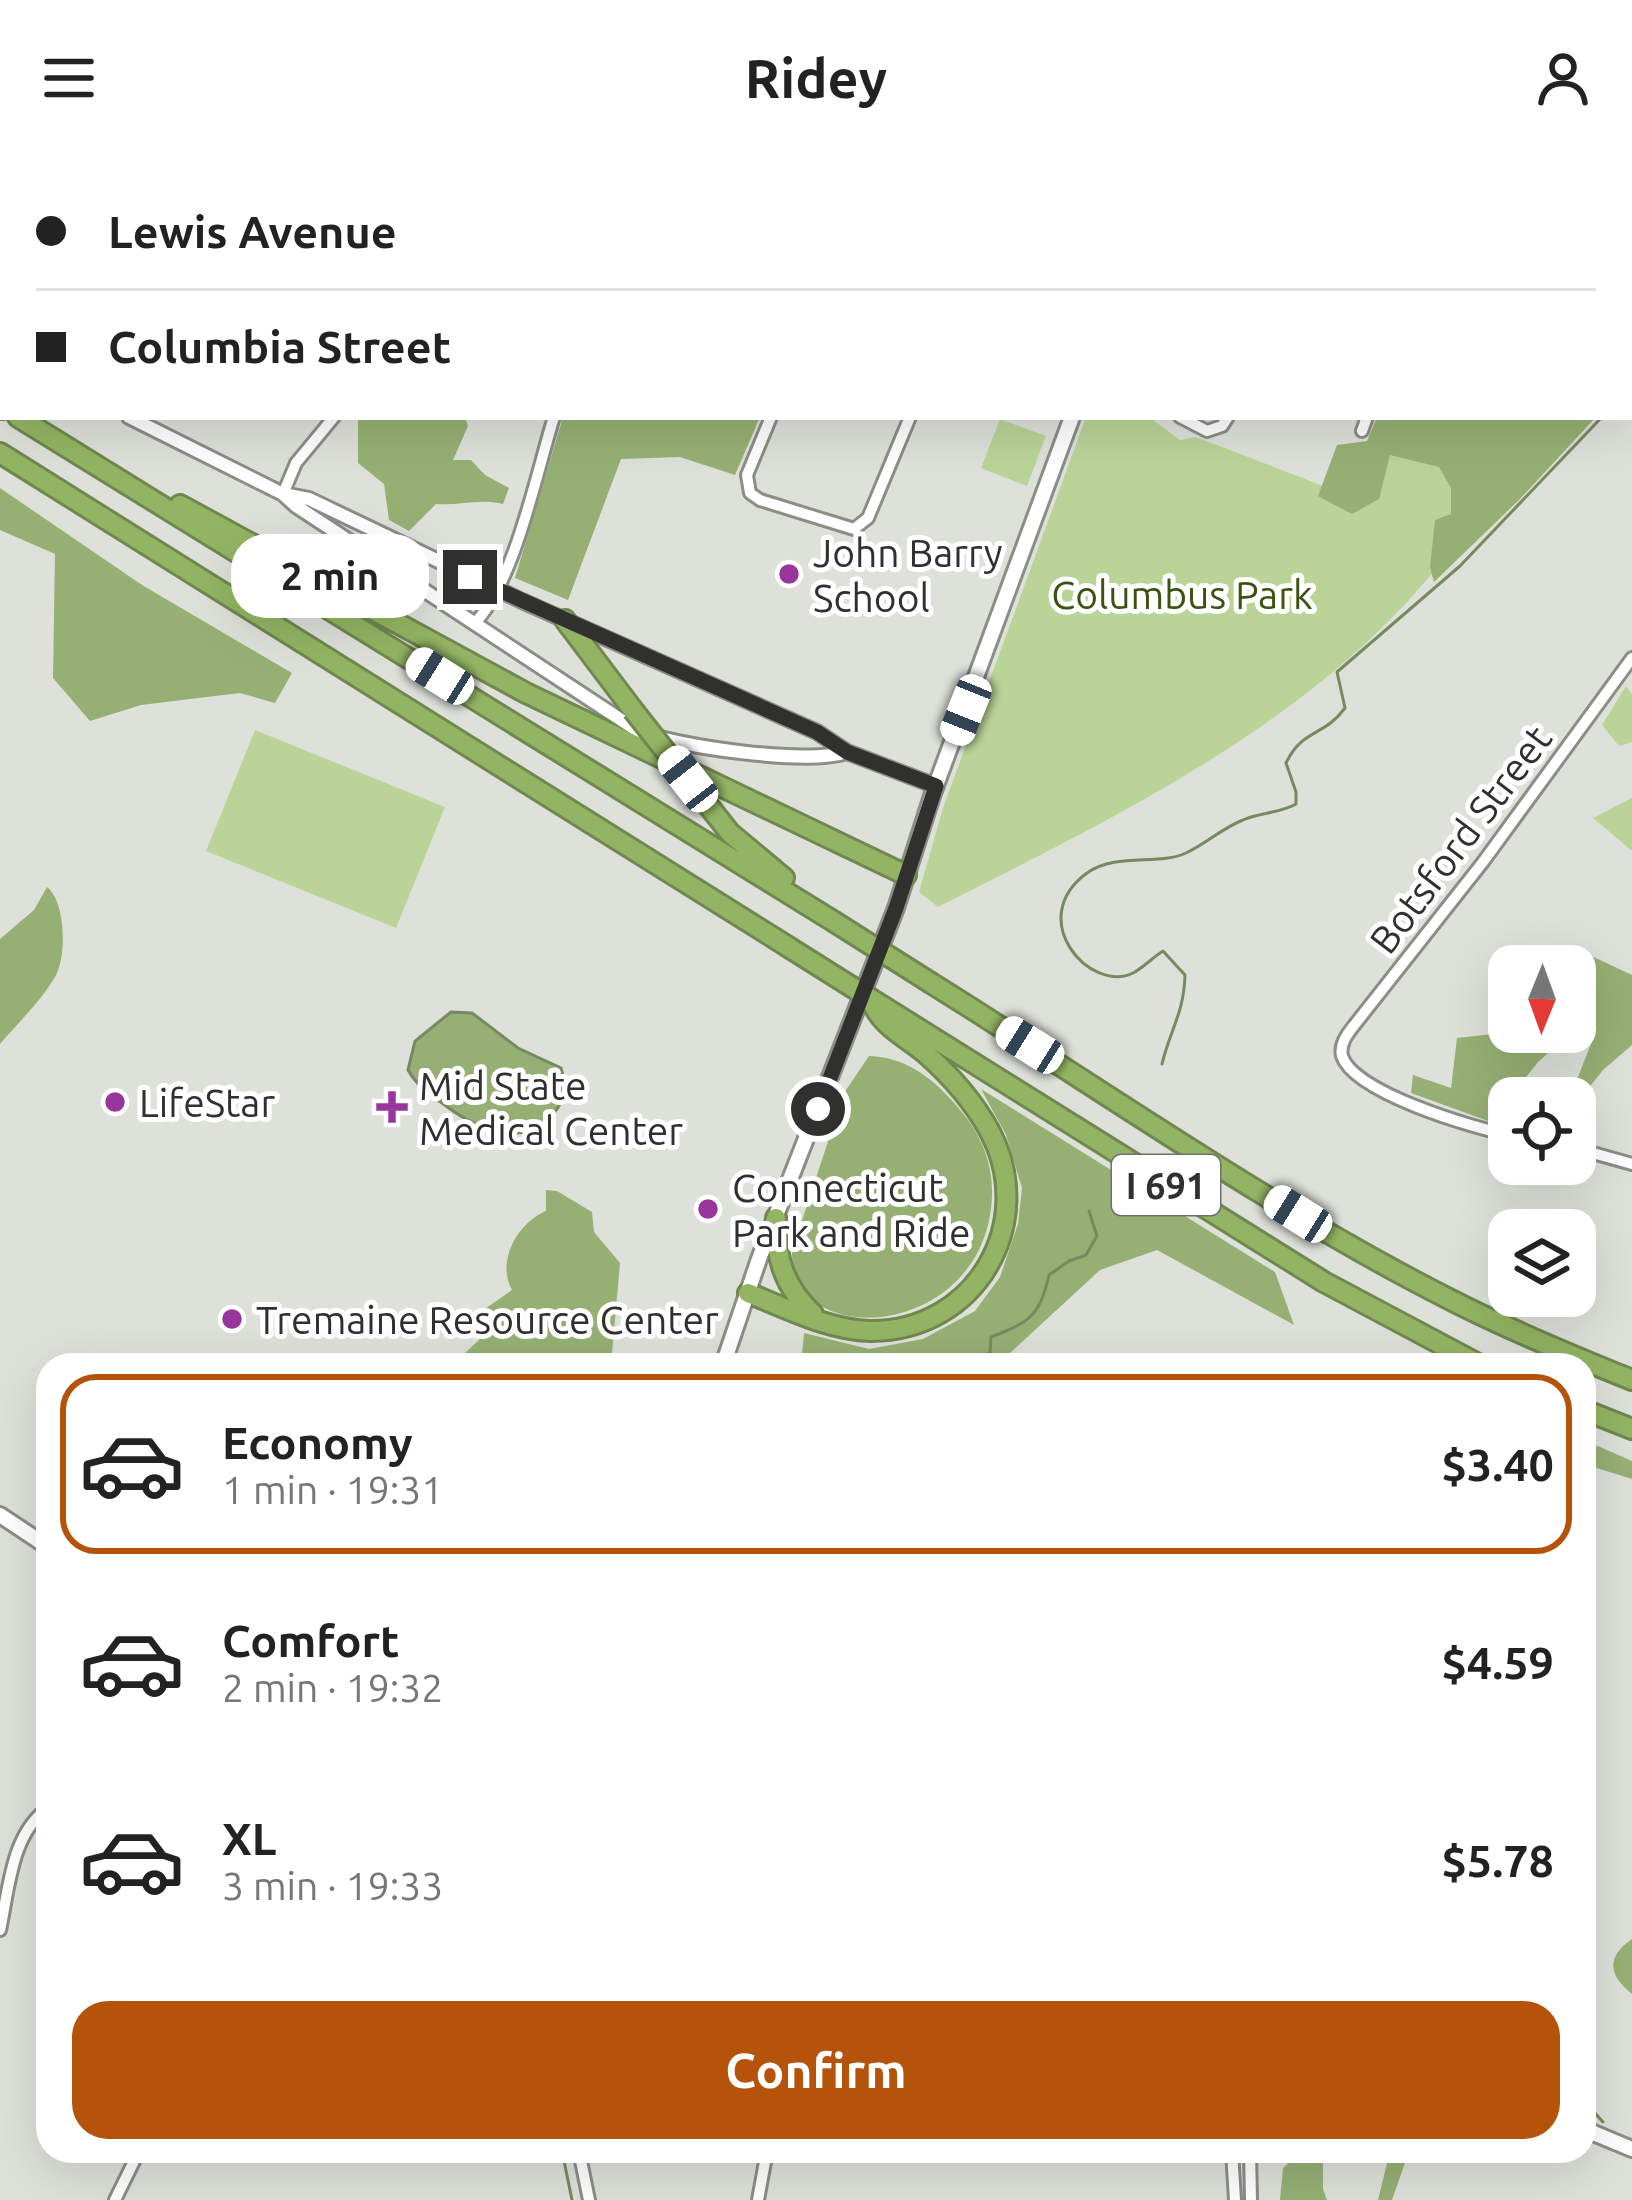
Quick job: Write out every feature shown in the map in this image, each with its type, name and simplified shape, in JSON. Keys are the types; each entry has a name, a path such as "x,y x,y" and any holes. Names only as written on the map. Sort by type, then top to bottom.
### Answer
{"highway":[{"name":"I 691","path":"23,420 1372,1257 1470,1310 1570,1353"},
{"path":"0,453 871,999 880,1018 911,1033 950,1076 991,1133 1008,1183 1004,1231 976,1282 959,1300 930,1318 878,1331 822,1321 748,1294"},
{"path":"158,501 194,510 526,693 906,875"},
{"path":"565,620 752,854 828,916"},
{"name":"I 691","path":"911,1033 1324,1282 1457,1353"},
{"path":"776,1218 782,1270 800,1300 822,1321"},
{"name":"I 691","path":"1596,1364 1632,1380"},
{"path":"1596,1415 1632,1429"}],"main road":[{"path":"727,1353 1071,420"},
{"path":"0,1515 36,1539"},
{"path":"1596,2133 1632,2149"}],"street":[{"path":"283,494 296,464 332,420"},
{"path":"474,624 498,590 553,420"},
{"path":"770,420 747,475 750,493 845,529 862,526 909,420"},
{"path":"1186,420 1207,431 1222,427 1226,420"},
{"path":"1362,431 1366,420"},
{"path":"155,424 283,494 630,726 654,737 699,746 821,757 847,752"},
{"path":"283,494 309,499 498,590 817,732 847,752 936,786"},
{"name":"Botsford Street","path":"1488,1129 1431,1114 1359,1075 1342,1058 1346,1036 1427,935 1632,658"},
{"path":"1596,1154 1632,1164"},
{"path":"0,1930 21,1840 36,1819"},
{"path":"115,2200 133,2163"},
{"path":"581,2163 589,2200"},
{"path":"758,2200 765,2163"},
{"path":"1232,2163 1234,2200"},
{"path":"1250,2163 1251,2200"}],"green space":[{"path":"1000,420 1046,436 1027,486 981,468"},
{"name":"Columbus Park","path":"1085,420 1153,420 1180,440 1196,437 1347,495 1376,420 1469,420 1467,526 1451,555 1373,636 1259,728 1132,806 938,907 919,892 943,808"},
{"path":"1626,686 1632,694 1632,742 1619,746 1602,725"},
{"path":"255,730 445,807 396,928 206,851"},
{"path":"1632,798 1632,851 1593,818"}],"shaded area":[{"path":"358,420 466,420 468,426 453,460 471,460 485,475 509,488 503,504 436,504 409,531 389,520 384,484 358,463"},
{"path":"562,420 759,420 735,475 680,457 621,459 568,600 515,578"},
{"path":"1376,420 1593,420 1434,582 1430,567 1435,520 1451,514 1451,488 1439,467 1390,455 1379,499 1352,514 1318,496 1337,445 1367,441"},
{"path":"0,488 142,585 292,673 275,703 240,693 141,705 90,721 53,678 55,554 0,530"},
{"path":"47,887 61,917 59,968 43,995 0,1044 0,939 34,910"},
{"path":"1596,958 1632,975 1632,1045 1596,1079 1578,1077 1587,1053 1596,1053"},
{"path":"451,1012 472,1013 518,1048 561,1068 567,1089 544,1123 529,1131 495,1131 459,1115 415,1080 408,1070 415,1041"},
{"path":"1488,1035 1488,1053 1548,1053 1526,1077 1488,1077 1488,1121 1411,1093 1413,1075 1451,1088 1457,1038"},
{"path":"869,1056 909,1066 952,1100 985,1151 992,1196 982,1243 958,1279 926,1303 889,1316 853,1317 822,1306 800,1284 792,1251 844,1093"},
{"path":"981,1089 1275,1272 1294,1325 1157,1250 1100,1270 1010,1353 802,1353 804,1333 869,1349 923,1339 975,1311 1000,1277 1018,1224 1022,1188 1006,1135"},
{"path":"546,1190 557,1191 592,1212 594,1232 620,1263 612,1353 465,1353 479,1340 482,1311 512,1290 506,1268 512,1244 526,1224 546,1211"},
{"path":"1596,1445 1632,1461 1632,1479 1596,1468"},
{"path":"1632,1939 1632,1994 1618,1980 1613,1966"},
{"path":"1289,2163 1323,2163 1327,2200 1280,2200 1283,2168"},
{"path":"1387,2163 1405,2163 1392,2200 1378,2200"}],"waterway":[{"path":"1162,1064 1185,975 1163,951 1133,973 1116,977 1083,963 1063,930 1062,911 1069,891 1098,867 1175,857 1243,820 1296,804 1286,763 1299,744 1345,708 1337,672 1460,566 1599,420"},
{"path":"990,1353 991,1337 1015,1327 1036,1310 1049,1275 1086,1255 1097,1236 1089,1211"},
{"path":"1596,2114 1603,2122"},
{"path":"564,2163 572,2200"}],"place":[{"name":"John Barry School","path":"789,574"},
{"name":"LifeStar","path":"115,1102"},
{"name":"Mid State Medical Center","path":"392,1107"},
{"name":"Connecticut Park and Ride","path":"708,1209"},
{"name":"Tremaine Resource Center","path":"232,1319"}],"route":[{"path":"470,577 817,732 847,752 936,786 896,908 818,1109"}]}
